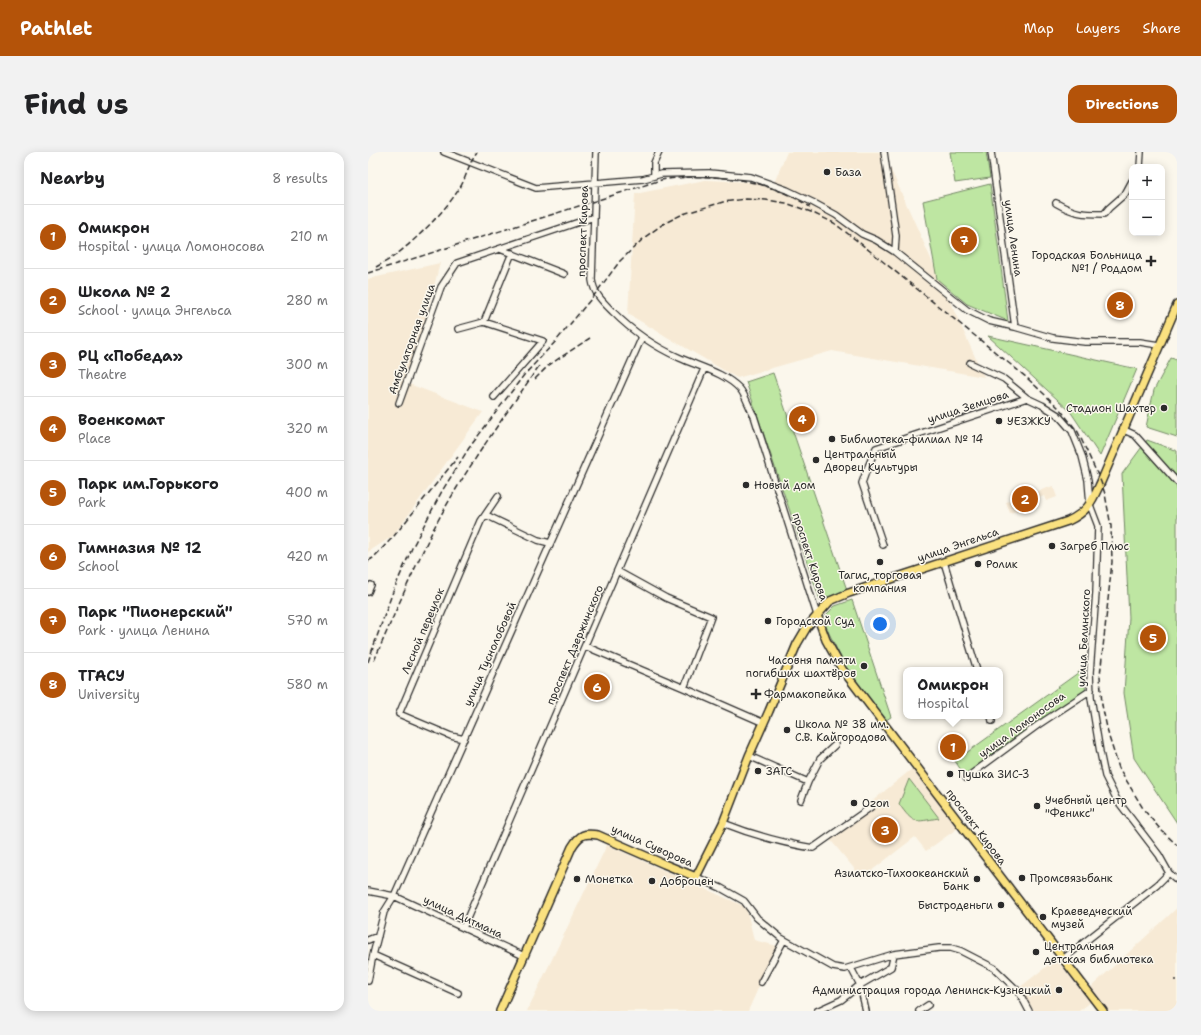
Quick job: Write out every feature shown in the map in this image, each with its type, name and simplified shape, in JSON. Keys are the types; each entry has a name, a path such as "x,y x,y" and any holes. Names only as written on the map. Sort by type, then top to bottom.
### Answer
{"main road":[{"path":"1090,505 1124,430 1177,305"},
{"name":"улица Энгельса","path":"830,601 849,593 1068,520 1078,516 1090,505"},
{"name":"улица Суворова","path":"500,1011 572,847 578,838 587,833 598,835 696,877 723,824 749,756 797,644 806,627 830,601"},
{"name":"проспект Кирова","path":"816,615 826,640 842,669 1103,1011"}],"street":[{"path":"444,152 536,188 643,179 661,174 709,173 751,177 787,190 836,215 862,234 876,240 895,252 966,310 989,321 1053,338 1085,342 1140,342 1159,345"},
{"name":"проспект Кирова","path":"596,152 593,288 600,299 626,325 642,337 665,351 727,378 740,390 754,416 816,615"},
{"path":"654,176 654,163 658,152"},
{"path":"884,152 896,236 895,252"},
{"name":"улица Ленина","path":"991,152 1015,327"},
{"path":"1140,164 1141,152"},
{"path":"1056,203 1079,214 1104,214 1125,194 1129,187"},
{"name":"Амбулаторная улица","path":"399,403 441,287 457,263 594,217"},
{"path":"500,249 564,274"},
{"path":"484,322 512,253"},
{"path":"458,329 484,322 543,341 494,397"},
{"name":"улица Туснолобовой","path":"368,981 384,912 394,896 642,337"},
{"name":"улица Белинского","path":"970,363 1004,379 1027,398 1058,415 1072,431 1082,456 1088,480 1090,505 1098,526 1096,593 1090,672 1091,690 1105,776 1117,800 1159,855 1169,873 1177,880"},
{"name":"проспект Дзержинского","path":"464,928 704,369"},
{"name":"улица Земцова","path":"883,545 862,483 876,448 1027,398"},
{"path":"1124,430 1136,435 1177,482"},
{"name":"Лесной переулок","path":"464,739 451,736 400,714 482,521 498,496"},
{"path":"486,515 538,540 550,543"},
{"path":"944,562 976,667"},
{"path":"618,571 666,598 711,617 684,688"},
{"path":"368,592 371,585"},
{"path":"585,646 764,723"},
{"name":"улица Ломоносова","path":"966,778 1038,725 1091,690"},
{"path":"801,800 808,782 820,759 835,745"},
{"path":"749,756 808,782"},
{"path":"723,824 771,840 813,848 871,807"},
{"path":"1063,959 1157,885 1169,873"},
{"path":"696,877 721,888 744,901 762,923 784,940 833,967 845,969 852,968 894,954 950,948 961,951 994,968 1019,992 1029,1011"},
{"name":"улица Дитмана","path":"368,891 394,896 524,956"},
{"path":"368,940 378,936"},
{"path":"761,982 784,940"},
{"path":"817,1011 841,1000 860,985 890,967 894,954"},
{"path":"373,955 458,993"},
{"path":"852,968 860,985 866,1011"},
{"path":"919,1011 928,1005"}],"shaded area":[{"path":"787,152 883,152 984,377 832,351 737,378 628,314 635,194 705,180 774,183"},
{"path":"440,263 409,384 483,412 393,536 368,552 368,279"},
{"path":"1053,486 1057,497 1046,501 1044,496 1020,505 1022,509 1010,513 1006,502"},
{"path":"913,768 958,828 926,851 915,837 862,878 828,837"},
{"path":"607,845 746,907 754,940 777,946 748,1011 527,1011"},
{"path":"1177,908 1177,1011 1108,1011 1090,988"},
{"path":"1056,959 1091,1002 1079,1011 1034,1011 1019,988"}],"green space":[{"path":"950,152 986,152 990,178 955,183"},
{"path":"990,184 1008,321 967,304 937,279 923,201"},
{"path":"988,336 1137,369 1100,456 1070,411"},
{"name":"Стадион Шахтер","path":"1171,358 1177,360 1177,437 1146,427 1154,390"},
{"path":"773,373 847,590 820,600 746,382"},
{"path":"1147,440 1177,451 1177,823 1134,758 1124,693 1129,618 1122,474"},
{"path":"852,600 891,717 886,720 847,670 825,625 826,615 835,606"},
{"path":"1082,670 1086,692 967,779 955,761"},
{"path":"909,779 939,818 919,821 912,819 904,811 899,804"}],"railway":[{"path":"376,267 392,258 441,213 461,186 477,152"},
{"path":"368,273 661,180 700,177 719,177 738,180 775,189 810,207"},
{"path":"368,662 392,594 412,548 442,491 469,448 524,375 556,341 596,293 620,261 645,237 663,224 683,214 723,202 746,199 786,203 811,212 834,223 860,243 1026,377 1059,408 1078,432 1101,482 1105,494 1111,526 1112,562 1100,676 1102,705 1109,737 1119,768 1144,810 1160,829 1177,845"},
{"path":"535,379 549,365 590,338"},
{"path":"374,661 433,530 483,446 539,366"},
{"path":"368,561 373,558 394,536 458,457"}],"place":[{"name":"База","path":"827,172"},
{"name":"Парк \"Пионерский\"","path":"964,240"},
{"name":"Городская Больница №1 / Роддом","path":"1151,261"},
{"name":"ТГАСУ","path":"1120,305"},
{"name":"Стадион Шахтер","path":"1164,408"},
{"name":"Военкомат","path":"802,419"},
{"name":"УЕЗЖКУ","path":"999,421"},
{"name":"Библиотека-филиал № 14","path":"832,439"},
{"name":"Центральный Дворец Культуры","path":"816,460"},
{"name":"Новый дом","path":"746,485"},
{"name":"Школа № 2","path":"1025,499"},
{"name":"Загреб Плюс","path":"1052,546"},
{"name":"Тагис, торговая компания","path":"880,562"},
{"name":"Ролик","path":"978,564"},
{"name":"Городской Суд","path":"768,621"},
{"name":"Парк им.Горького","path":"1153,638"},
{"name":"Часовня памяти погибших шахтёров","path":"864,666"},
{"name":"Гимназия № 12","path":"597,687"},
{"name":"Фармакопейка","path":"756,694"},
{"name":"Школа № 38 им. С.В. Кайгородова","path":"787,730"},
{"name":"Омикрон","path":"953,747"},
{"name":"ЗАГС","path":"758,771"},
{"name":"Пушка ЗИС-3","path":"950,774"},
{"name":"Ozon","path":"854,803"},
{"name":"Учебный центр \"Феникс\"","path":"1037,806"},
{"name":"РЦ «Победа»","path":"885,830"},
{"name":"Промсвязьбанк","path":"1022,878"},
{"name":"Монетка","path":"577,879"},
{"name":"Азиатско-Тихоокеанский Банк","path":"977,879"},
{"name":"Доброцен","path":"652,881"},
{"name":"Быстроденьги","path":"1001,905"},
{"name":"Краеведческий музей","path":"1043,917"},
{"name":"Центральная детская библиотека","path":"1036,952"},
{"name":"Администрация города Ленинск-Кузнецкий","path":"1059,990"}]}
